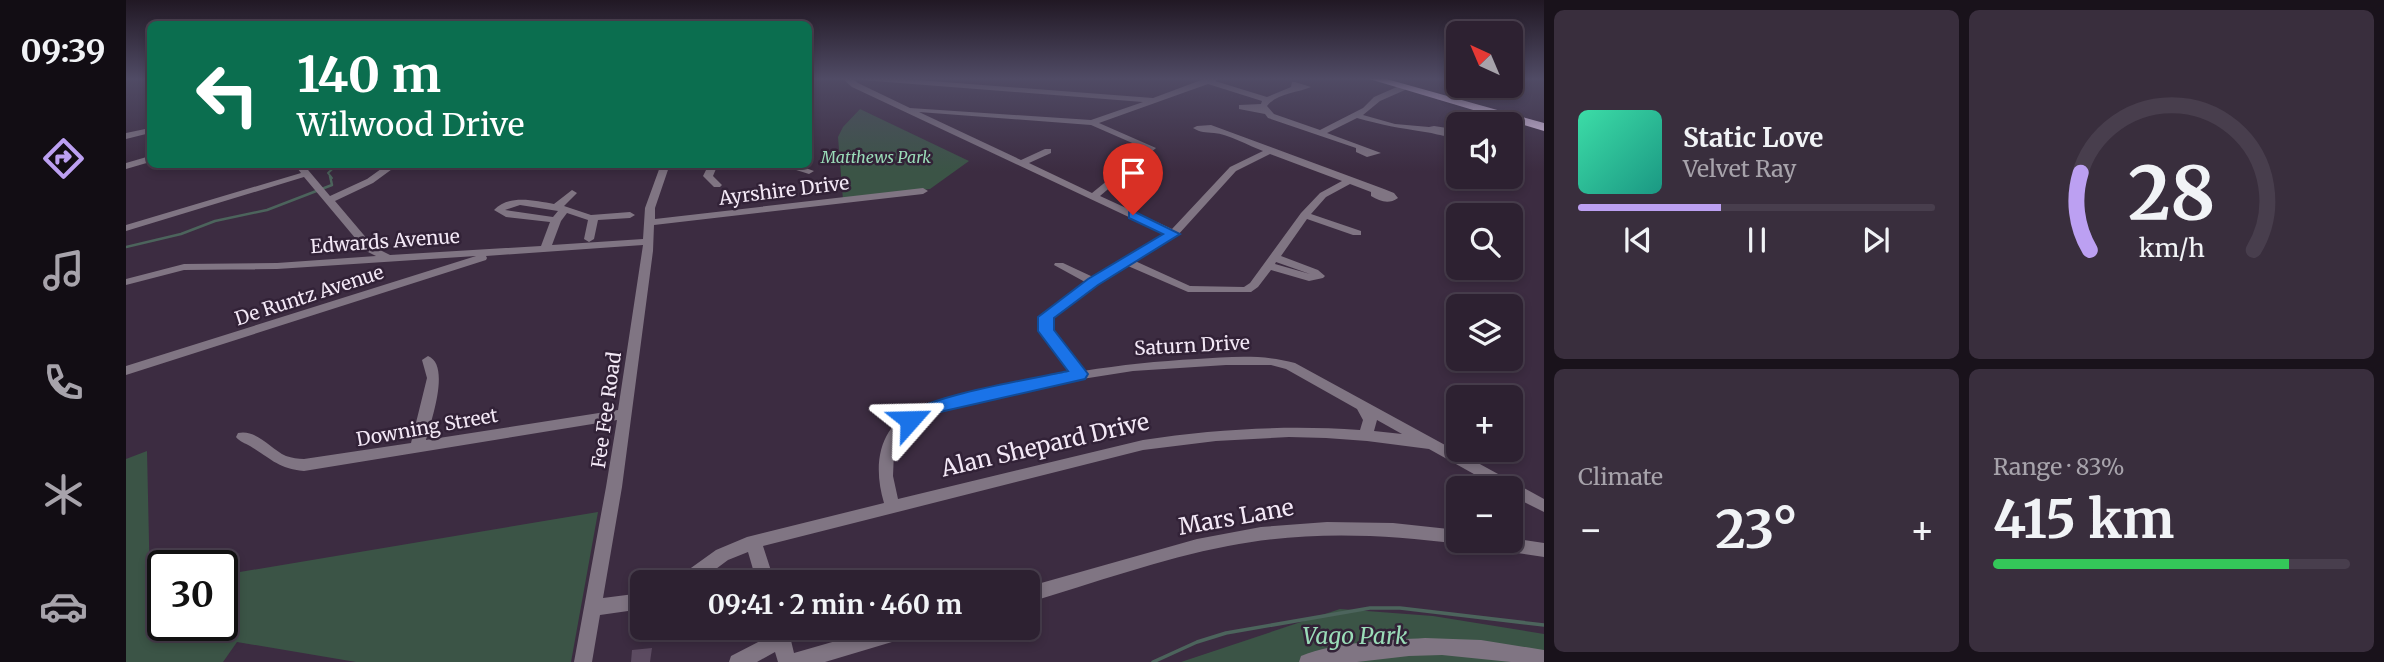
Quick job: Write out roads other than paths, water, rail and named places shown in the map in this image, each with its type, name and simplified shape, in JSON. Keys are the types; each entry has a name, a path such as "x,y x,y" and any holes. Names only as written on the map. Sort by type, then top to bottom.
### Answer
{"highway":[{"path":"1480,109 1544,126"},
{"path":"1485,109 1544,126"}],"street":[{"path":"906,109 1173,234"},
{"path":"916,109 1092,123 1152,148 1093,197"},
{"path":"1092,123 1124,109"},
{"path":"1271,109 1320,133 1361,147"},
{"path":"1320,133 1367,109"},
{"path":"925,118 945,111"},
{"path":"1356,115 1394,126 1431,130"},
{"path":"1215,130 1377,191"},
{"path":"126,136 147,132"},
{"path":"1021,163 1048,150"},
{"path":"1079,374 1044,325 1049,314 1093,282 1173,234 1233,169 1271,150"},
{"path":"126,166 147,160"},
{"path":"301,168 370,248 381,256 394,258"},
{"path":"323,194 370,181 389,168"},
{"name":"Fee Fee Road","path":"583,662 625,414 653,198 664,168"},
{"path":"712,168 708,176 717,185"},
{"path":"797,168 809,171"},
{"path":"126,228 306,174"},
{"path":"1128,262 1177,285 1200,290 1247,290 1254,285 1305,215 1324,195 1351,180"},
{"name":"Ayrshire Drive","path":"649,223 923,191"},
{"path":"545,249 561,208 572,193"},
{"path":"556,220 506,214 499,210 504,204 513,202 561,208 592,218 630,215"},
{"path":"1305,215 1357,233"},
{"path":"589,239 594,220 592,218"},
{"name":"Edwards Avenue","path":"126,282 184,267 277,266 648,242"},
{"name":"De Runtz Avenue","path":"126,371 503,251"},
{"path":"1059,265 1093,282"},
{"path":"417,448 434,378 428,360"},
{"name":"Saturn Drive","path":"893,507 883,475 884,458 895,434 910,420 935,407 1079,374 1174,363 1271,362 1298,370 1544,506"},
{"path":"1362,405 1370,420 1365,436"},
{"name":"Downing Street","path":"243,437 260,445 277,460 304,466 625,414"},
{"name":"Alan Shepard Drive","path":"701,570 722,555 753,542 1103,454 1174,440 1275,432 1365,436 1435,445"},
{"name":"Mars Lane","path":"1040,591 1199,545 1262,534 1296,530 1363,530 1446,536"},
{"path":"753,542 761,570"},
{"path":"1523,547 1544,550"},
{"path":"592,608 630,603"},
{"path":"738,662 772,640"},
{"path":"782,640 788,662"},
{"path":"794,662 870,640"},
{"path":"1308,662 1342,655 1441,646 1544,659"}],"waterway":[{"path":"332,178 328,173 334,168"},
{"path":"126,247 181,234 215,221 267,210 332,185 330,176"},
{"path":"1153,662 1197,642 1226,633 1370,608 1400,608 1544,625"}],"park label":[{"name":"Matthews Park","path":"876,157"},
{"name":"Vago Park","path":"1355,636"}]}
